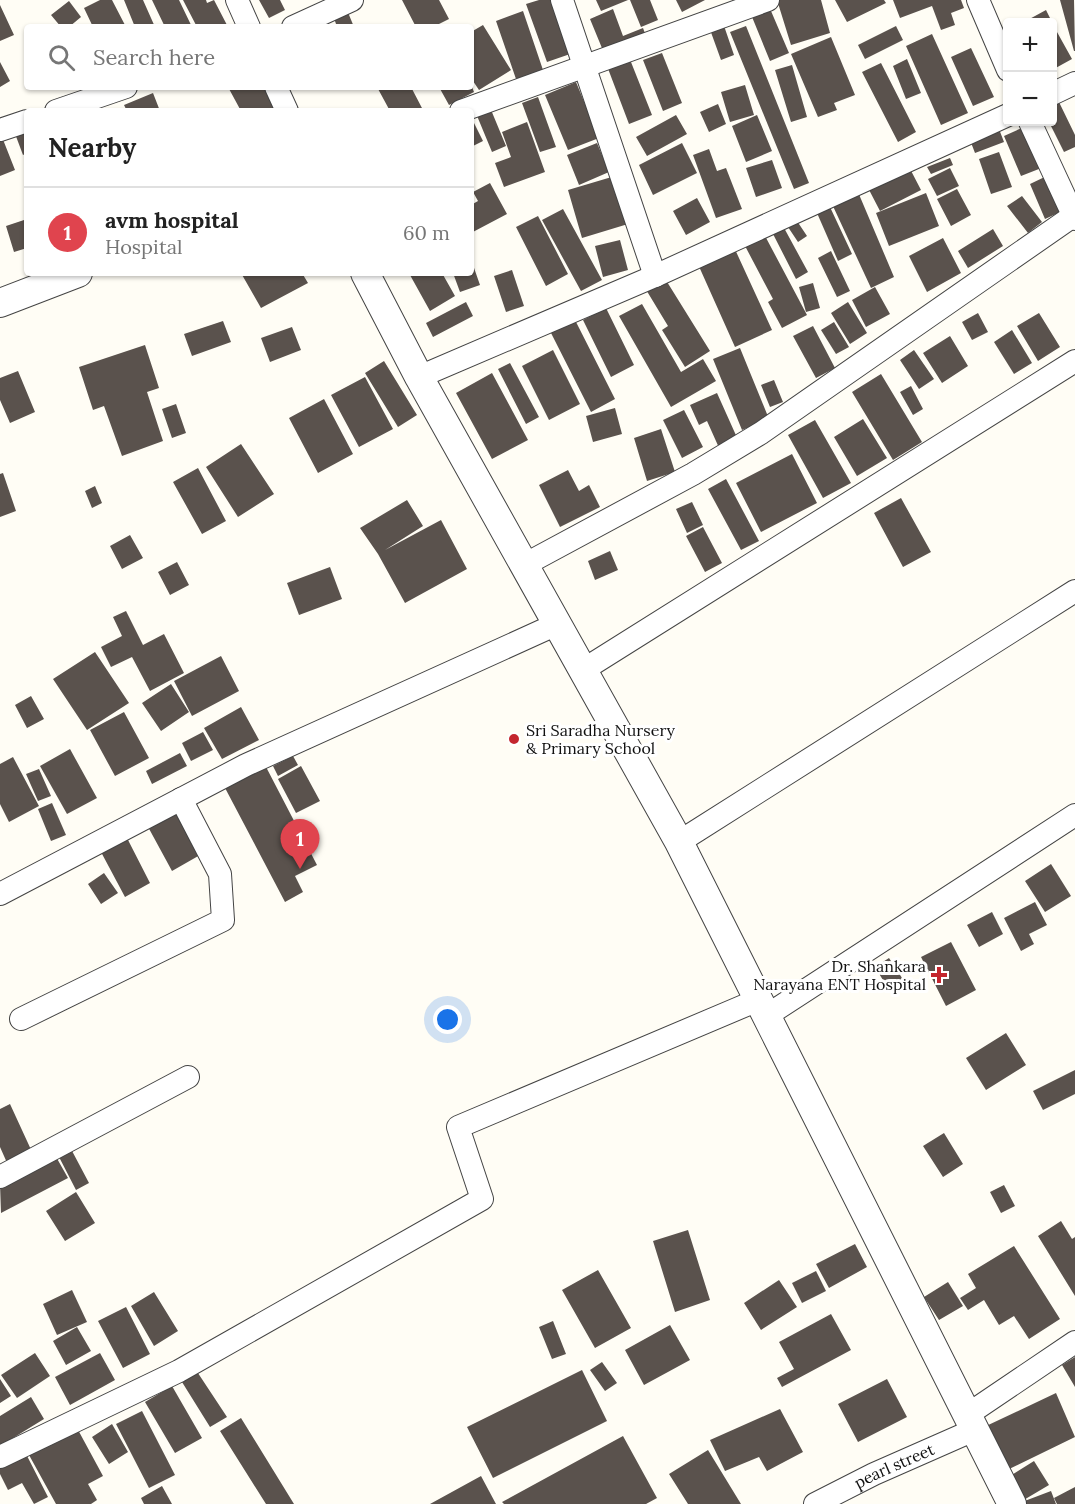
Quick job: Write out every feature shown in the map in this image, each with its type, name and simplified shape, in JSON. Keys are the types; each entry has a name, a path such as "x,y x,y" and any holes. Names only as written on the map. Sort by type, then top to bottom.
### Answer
{"street":[{"path":"237,0 248,24"},
{"path":"299,24 352,0"},
{"path":"562,0 656,276"},
{"path":"469,108 768,0"},
{"path":"978,0 1003,58"},
{"path":"1057,92 1075,82"},
{"path":"65,108 117,90"},
{"path":"277,90 285,108"},
{"path":"419,377 656,276 1003,117"},
{"path":"0,130 24,122"},
{"path":"524,565 693,474 760,433 1074,218 1032,126"},
{"path":"1,299 69,276"},
{"path":"367,276 419,377 679,842 1012,1504"},
{"path":"583,670 1075,361"},
{"path":"679,842 1075,591"},
{"path":"0,894 246,765 557,624"},
{"path":"21,1019 223,920 220,874 181,798"},
{"path":"0,1456 179,1371 482,1199 459,1127 762,1008 1075,814"},
{"path":"0,1177 188,1077"},
{"name":"pearl street","path":"815,1504 971,1423 1075,1342"}],"building":[{"path":"100,0 112,0 124,24 92,24 84,8"},
{"path":"124,0 143,0 154,24 134,24"},
{"path":"152,0 179,0 191,24 164,24"},
{"path":"183,0 206,0 207,3 214,0 226,24 195,24"},
{"path":"259,0 280,0 285,10 269,18"},
{"path":"402,0 439,0 449,19 439,24 414,24"},
{"path":"539,0 555,0 573,53 547,62 526,4"},
{"path":"596,0 628,0 601,11"},
{"path":"630,0 650,0 658,20 641,27"},
{"path":"676,0 705,0 682,12"},
{"path":"777,0 821,0 830,33 791,45"},
{"path":"835,0 884,0 886,3 847,22"},
{"path":"893,0 961,0 964,8 951,13 955,25 941,30 932,6 900,18"},
{"path":"1060,0 1074,0 1075,51 1074,51"},
{"path":"69,1 81,17 73,24 58,24 51,15"},
{"path":"768,4 789,53 770,61 750,12"},
{"path":"0,5 14,35 0,41"},
{"path":"613,9 623,36 643,28 646,36 604,53 590,19"},
{"path":"347,10 353,24 336,24 333,15"},
{"path":"1046,10 1050,18 1031,18"},
{"path":"523,11 543,70 516,79 496,21"},
{"path":"722,20 734,55 721,60 708,24"},
{"path":"483,25 511,70 479,90 474,82 474,30"},
{"path":"746,26 809,183 794,189 730,32"},
{"path":"896,26 903,40 865,59 858,45"},
{"path":"1057,32 1072,59 1057,67"},
{"path":"932,34 968,113 941,125 906,46"},
{"path":"831,37 855,95 834,103 837,110 818,117 791,54"},
{"path":"971,48 994,97 973,106 951,57"},
{"path":"662,53 682,103 663,111 643,60"},
{"path":"629,57 652,115 629,124 607,66"},
{"path":"907,59 921,93 906,99 893,66"},
{"path":"0,62 10,81 0,87"},
{"path":"881,63 916,132 898,142 862,72"},
{"path":"792,65 807,117 791,122 775,70"},
{"path":"576,82 599,138 568,150 545,95"},
{"path":"745,85 754,115 730,122 721,92"},
{"path":"230,90 266,90 276,108 239,108"},
{"path":"379,90 413,90 422,108 388,108"},
{"path":"441,90 473,90 474,92 449,105"},
{"path":"153,93 159,108 126,108 124,105"},
{"path":"538,97 556,147 540,152 522,103"},
{"path":"1057,100 1075,135 1075,147 1064,152 1051,126 1057,126"},
{"path":"718,104 726,124 709,132 700,112"},
{"path":"489,105 506,146 492,152 475,111"},
{"path":"676,115 687,134 647,156 636,137"},
{"path":"757,115 772,151 746,162 732,126"},
{"path":"527,122 545,172 504,187 495,163 511,157 502,132"},
{"path":"474,123 483,141 474,146"},
{"path":"1026,126 1044,167 1021,176 1004,136"},
{"path":"24,127 23,155 14,131"},
{"path":"999,129 1004,142 975,153 970,140"},
{"path":"2,137 15,170 0,176 0,138"},
{"path":"597,143 609,172 579,185 567,155"},
{"path":"682,143 697,173 653,195 639,165"},
{"path":"709,149 717,171 726,168 742,209 716,218 693,155"},
{"path":"999,152 1012,187 991,194 979,159"},
{"path":"950,158 953,165 931,174 927,167"},
{"path":"772,160 782,188 756,197 746,168"},
{"path":"907,163 921,190 880,211 866,184"},
{"path":"950,168 959,186 937,196 928,179"},
{"path":"1053,173 1069,208 1045,219 1030,184"},
{"path":"615,176 628,224 582,238 568,190"},
{"path":"490,183 507,214 474,231 474,203 478,201 474,191"},
{"path":"957,189 971,215 951,226 937,199"},
{"path":"858,192 894,277 871,288 832,204"},
{"path":"926,193 939,226 889,246 876,213"},
{"path":"1022,196 1042,222 1028,233 1007,206"},
{"path":"697,198 710,222 686,235 673,211"},
{"path":"830,207 852,254 838,261 817,213"},
{"path":"563,209 602,280 581,291 542,220"},
{"path":"538,216 568,274 546,286 516,227"},
{"path":"795,218 807,236 798,242 786,224"},
{"path":"24,220 24,249 14,252 6,226"},
{"path":"783,226 808,272 796,279 772,232"},
{"path":"993,229 1003,246 968,268 958,251"},
{"path":"764,234 807,315 782,328 768,302 773,299 744,244"},
{"path":"943,238 961,273 927,292 909,256"},
{"path":"620,240 628,270 603,277 595,246"},
{"path":"733,245 772,330 735,347 697,262"},
{"path":"831,251 850,291 837,297 818,258"},
{"path":"474,268 480,285 460,292 454,276 474,276"},
{"path":"512,270 524,306 506,312 494,276"},
{"path":"243,276 304,276 308,283 261,308"},
{"path":"411,276 444,276 455,296 430,311"},
{"path":"664,277 710,351 685,367 662,330 668,326 645,288"},
{"path":"813,283 820,308 806,312 799,287"},
{"path":"875,287 890,314 866,327 852,300"},
{"path":"466,302 473,316 433,337 426,323"},
{"path":"848,302 867,333 850,344 831,313"},
{"path":"642,304 681,372 703,359 716,381 671,407 619,316"},
{"path":"606,308 634,365 611,377 583,320"},
{"path":"978,313 988,332 972,340 962,322"},
{"path":"1039,313 1060,347 1038,361 1017,326"},
{"path":"574,318 615,399 591,412 550,331"},
{"path":"223,321 231,342 192,356 184,334"},
{"path":"834,322 849,347 836,354 821,330"},
{"path":"813,326 835,368 816,378 793,336"},
{"path":"292,327 301,350 270,362 261,338"},
{"path":"1012,330 1032,363 1014,374 994,342"},
{"path":"950,336 968,366 942,383 923,353"},
{"path":"145,345 159,388 147,392 163,441 122,456 104,406 93,410 79,367"},
{"path":"740,348 769,419 742,430 713,359"},
{"path":"553,350 580,404 549,420 522,366"},
{"path":"914,350 934,379 919,389 900,360"},
{"path":"384,361 417,415 398,427 365,373"},
{"path":"510,363 539,417 526,424 498,369"},
{"path":"18,371 35,412 10,423 0,400 0,378"},
{"path":"492,373 528,440 492,459 456,393"},
{"path":"881,374 922,442 893,460 852,392"},
{"path":"365,377 393,429 359,447 331,395"},
{"path":"774,380 783,402 770,407 761,385"},
{"path":"911,386 923,409 913,415 900,392"},
{"path":"717,393 739,442 720,450 707,421 699,425 690,405"},
{"path":"324,399 353,454 318,473 289,418"},
{"path":"176,404 186,433 172,438 162,409"},
{"path":"615,408 622,434 593,442 586,416"},
{"path":"684,410 703,447 682,458 663,420"},
{"path":"863,419 887,458 857,476 834,437"},
{"path":"815,420 851,483 823,498 788,435"},
{"path":"661,429 675,472 647,481 634,438"},
{"path":"241,444 274,494 238,517 206,467"},
{"path":"792,454 817,503 761,532 736,483"},
{"path":"198,468 226,521 202,534 173,482"},
{"path":"568,470 579,491 589,485 600,507 560,527 539,485"},
{"path":"3,473 16,511 0,517 0,474"},
{"path":"726,479 759,541 741,550 708,489"},
{"path":"95,486 102,503 92,508 85,491"},
{"path":"901,498 931,552 903,567 874,513"},
{"path":"407,500 423,526 385,550 441,520 467,569 405,603 378,554 360,528"},
{"path":"692,502 703,525 687,533 676,509"},
{"path":"703,527 722,563 705,572 686,536"},
{"path":"130,535 143,558 122,569 110,546"},
{"path":"610,551 618,570 595,580 588,561"},
{"path":"177,562 189,585 170,595 158,572"},
{"path":"330,567 342,599 299,615 287,583"},
{"path":"126,611 143,645 164,634 184,673 150,691 132,657 111,667 101,647 122,636 113,617"},
{"path":"95,652 129,703 87,730 53,679"},
{"path":"221,656 239,691 192,716 174,681"},
{"path":"171,684 189,712 161,731 142,703"},
{"path":"31,696 44,719 27,728 15,705"},
{"path":"241,707 259,740 222,759 204,728"},
{"path":"124,712 149,758 115,776 90,730"},
{"path":"203,732 213,750 191,761 182,743"},
{"path":"70,749 97,798 67,814 40,766"},
{"path":"180,753 187,766 152,784 146,771"},
{"path":"293,756 298,765 278,776 273,766"},
{"path":"13,757 39,806 9,822 0,804 0,764"},
{"path":"265,765 317,865 295,876 303,892 285,902 224,786"},
{"path":"301,766 320,801 296,813 278,779"},
{"path":"39,769 51,796 38,801 26,774"},
{"path":"52,803 66,835 51,841 38,809"},
{"path":"174,810 200,855 172,871 147,825"},
{"path":"127,838 150,883 125,897 101,852"},
{"path":"1051,864 1071,896 1045,912 1025,881"},
{"path":"104,873 118,893 101,904 88,884"},
{"path":"1035,902 1047,925 1029,934 1034,944 1021,951 1004,918"},
{"path":"992,912 1003,934 979,947 967,925"},
{"path":"951,942 976,990 946,1006 921,957"},
{"path":"889,958 904,981 889,990 875,967"},
{"path":"1006,1033 1026,1065 986,1090 966,1058"},
{"path":"1075,1070 1075,1094 1043,1110 1033,1091"},
{"path":"10,1104 33,1154 8,1165 0,1147 0,1109"},
{"path":"944,1133 963,1164 943,1177 923,1146"},
{"path":"71,1149 89,1183 76,1190 58,1155"},
{"path":"55,1155 68,1178 1,1213 0,1184"},
{"path":"1004,1185 1015,1206 1001,1213 990,1192"},
{"path":"76,1192 95,1223 65,1241 46,1211"},
{"path":"1061,1221 1072,1239 1075,1237 1075,1296 1038,1236"},
{"path":"688,1230 710,1300 675,1312 653,1241"},
{"path":"855,1244 867,1267 829,1288 816,1264"},
{"path":"1014,1246 1060,1319 1029,1339 1014,1316 999,1325 984,1300 968,1310 960,1298 976,1288 968,1274"},
{"path":"598,1270 631,1328 595,1348 562,1290"},
{"path":"816,1271 826,1291 802,1303 792,1283"},
{"path":"779,1280 797,1307 761,1330 744,1303"},
{"path":"948,1282 963,1306 939,1320 924,1297"},
{"path":"72,1290 87,1322 57,1335 43,1304"},
{"path":"154,1292 178,1331 154,1346 131,1306"},
{"path":"126,1307 150,1354 123,1368 98,1321"},
{"path":"831,1314 851,1350 782,1387 777,1378 794,1369 779,1342"},
{"path":"553,1321 566,1354 552,1359 539,1327"},
{"path":"670,1325 690,1360 644,1385 625,1350"},
{"path":"77,1327 91,1351 66,1365 53,1341"},
{"path":"35,1353 50,1376 17,1398 1,1375"},
{"path":"100,1353 115,1380 70,1405 55,1377"},
{"path":"1075,1357 1075,1387 1062,1365"},
{"path":"602,1362 617,1383 605,1391 590,1370"},
{"path":"192,1364 227,1417 210,1427 177,1374"},
{"path":"582,1370 607,1421 493,1478 467,1427"},
{"path":"0,1379 11,1396 0,1403"},
{"path":"887,1379 907,1417 858,1442 838,1404"},
{"path":"172,1386 202,1438 175,1453 145,1402"},
{"path":"1056,1393 1075,1437 1005,1471 984,1427"},
{"path":"31,1397 44,1419 0,1446 0,1416"},
{"path":"780,1409 803,1452 767,1471 759,1457 725,1471 710,1440"},
{"path":"142,1411 175,1475 149,1488 116,1424"},
{"path":"241,1418 294,1504 266,1504 220,1431"},
{"path":"112,1424 128,1452 109,1464 92,1437"},
{"path":"77,1428 103,1476 88,1484 97,1500 91,1504 56,1504 29,1455"},
{"path":"623,1436 657,1498 646,1504 504,1504 502,1502"},
{"path":"23,1448 48,1497 34,1504 22,1483 8,1490 0,1474 0,1460"},
{"path":"708,1450 741,1504 688,1504 669,1474"},
{"path":"1034,1461 1049,1485 1022,1501 1007,1478"},
{"path":"481,1476 496,1504 430,1504"},
{"path":"162,1486 172,1504 144,1504 141,1498"},
{"path":"1075,1487 1075,1504 1057,1504 1054,1498"},
{"path":"1051,1491 1056,1504 1023,1504 1022,1502"}],"place":[{"name":"Sri Saradha Nursery & Primary School","path":"514,739"},
{"name":"avm hospital","path":"300,869"},
{"name":"Dr. Shankara Narayana ENT Hospital","path":"939,975"}]}
